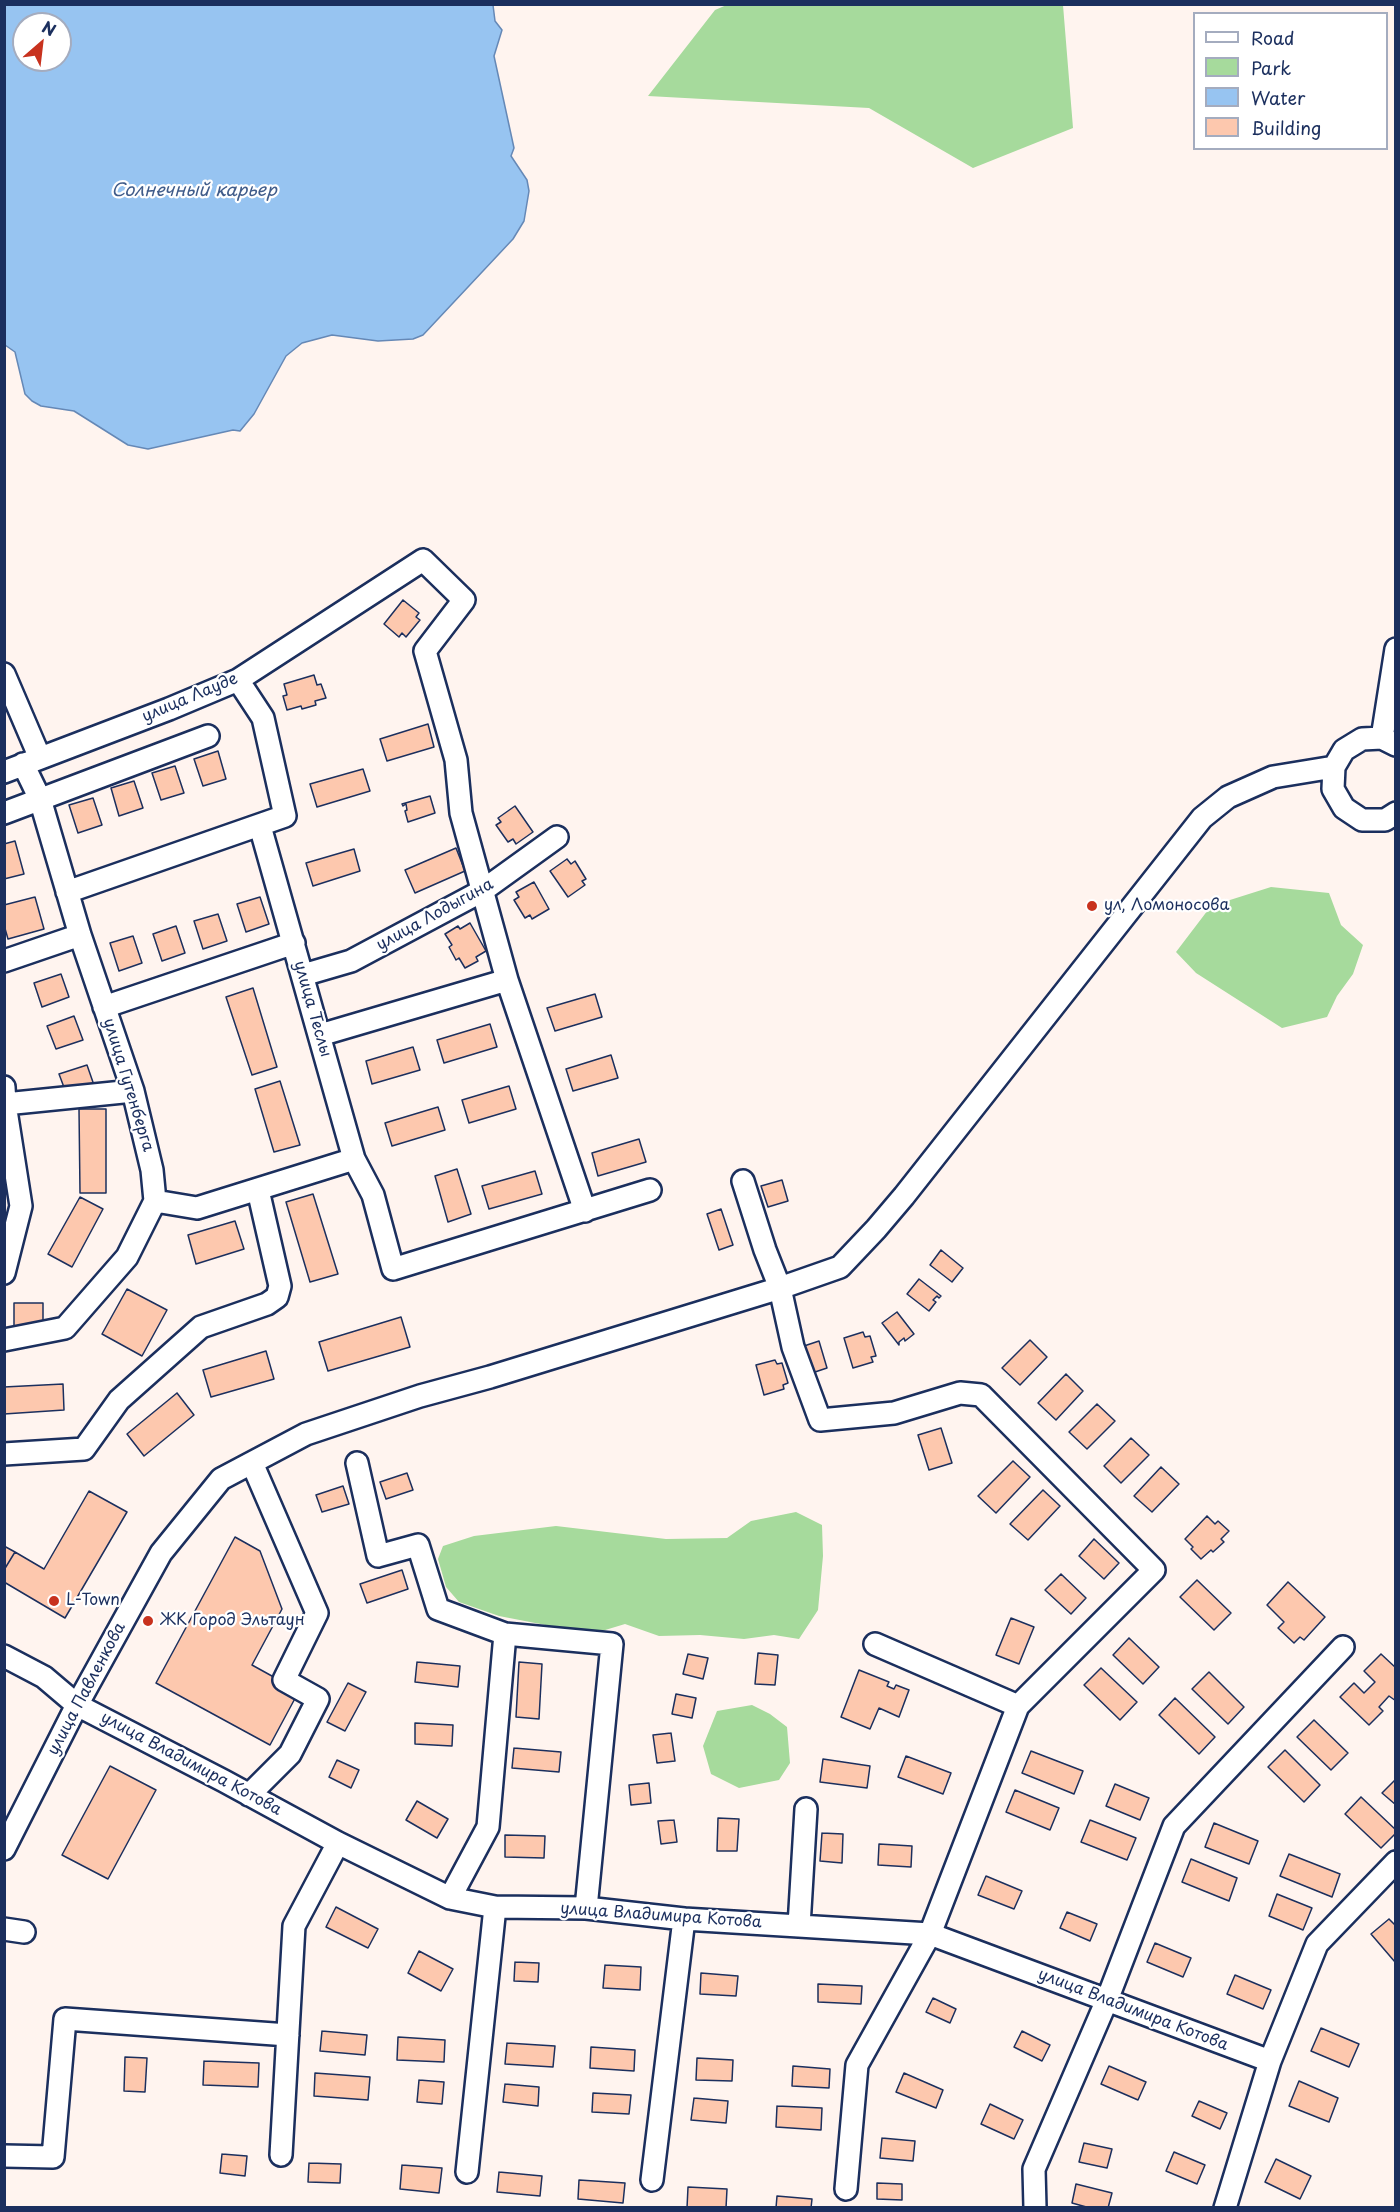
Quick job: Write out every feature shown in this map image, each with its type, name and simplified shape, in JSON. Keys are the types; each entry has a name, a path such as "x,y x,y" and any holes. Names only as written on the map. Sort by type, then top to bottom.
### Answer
{"street":[{"name":"улица Лауде","path":"22,765 170,709 238,680 423,560 464,600 425,651 456,760 461,813 482,891"},
{"path":"1395,649 1389,742 1362,739 1344,750 1334,767 1333,789 1344,808 1362,820 1385,820 1395,813"},
{"name":"улица Гутенберга","path":"4,674 22,765 40,799 80,935 133,1091 152,1170 155,1201"},
{"path":"67,892 285,816 263,718 238,680"},
{"path":"4,813 208,736"},
{"name":"улица Павленкова","path":"4,1849 77,1705 161,1553 220,1479 306,1434 420,1396 490,1377 780,1288 840,1267 876,1229 1202,818 1228,797 1273,777 1334,767"},
{"name":"улица Теслы","path":"260,826 354,1159 373,1195 393,1269 585,1211"},
{"name":"улица Лодыгина","path":"303,975 351,961 482,891 557,837"},
{"path":"482,891 507,980 585,1211 650,1190"},
{"path":"4,961 80,935"},
{"path":"104,1007 294,943"},
{"path":"320,1035 507,980"},
{"path":"4,1087 21,1206 4,1273"},
{"path":"5,1104 133,1091"},
{"path":"4,1340 65,1328 127,1257 155,1201 197,1208 354,1159"},
{"path":"743,1180 765,1250 780,1288 793,1347 820,1420 894,1413 960,1393 981,1395 1154,1570 1018,1706 930,1934 857,2065 846,2189"},
{"path":"4,1454 84,1449 119,1400 201,1327 267,1304 277,1297 280,1286 258,1190"},
{"path":"249,1795 290,1754 318,1699 284,1680 317,1613 252,1463"},
{"path":"357,1463 378,1556 418,1545 438,1609 505,1634 612,1644 586,1908"},
{"path":"450,1898 488,1827 505,1634"},
{"path":"875,1644 1018,1706"},
{"path":"1035,2208 1034,2169 1107,2000 1174,1827 1343,1647"},
{"name":"улица Владимира Котова","path":"4,1656 44,1677 77,1705 338,1843 450,1898 495,1907 586,1908 684,1919 930,1934 1270,2061"},
{"path":"799,1926 806,1809"},
{"path":"281,2155 294,1926 338,1843"},
{"path":"1226,2208 1270,2061 1317,1944 1395,1862"},
{"path":"467,2172 495,1907"},
{"path":"652,2180 684,1919"},
{"path":"4,2156 53,2157 65,2019 288,2035"}],"green space":[{"path":"729,4 1063,5 1073,128 973,168 869,108 648,96 715,10"},
{"path":"1271,887 1329,893 1341,925 1363,945 1353,974 1337,996 1327,1017 1282,1028 1196,973 1176,952 1211,906"},
{"path":"796,1512 822,1525 823,1556 818,1610 799,1639 774,1635 744,1639 700,1635 659,1636 625,1624 592,1634 499,1616 459,1602 446,1587 438,1559 443,1546 474,1536 556,1526 666,1539 727,1538 751,1521"},
{"path":"752,1705 770,1714 787,1727 790,1763 779,1780 739,1788 711,1774 703,1746 717,1711"}],"water":[{"name":"Солнечный карьер","path":"4,5 493,5 495,21 502,30 494,56 514,148 511,156 527,180 529,191 524,221 513,239 423,335 413,339 378,341 332,335 302,343 286,356 254,414 240,431 233,430 148,449 128,445 74,411 41,406 32,401 25,394 15,352 5,345"}],"building":[{"path":"403,600 419,613 416,617 420,620 406,637 402,633 399,637 384,624"},
{"path":"314,675 317,685 321,684 326,698 315,701 316,705 287,710 283,696 287,695 284,684"},
{"path":"428,724 434,747 387,761 380,739"},
{"path":"218,751 226,779 203,786 194,759"},
{"path":"175,766 184,793 161,800 152,773"},
{"path":"363,769 370,791 317,807 310,784"},
{"path":"134,781 143,808 119,816 111,788"},
{"path":"430,796 435,813 408,822 406,804 403,806 402,804"},
{"path":"93,798 102,825 78,833 69,805"},
{"path":"515,806 533,832 516,844 513,839 508,842 496,825 501,822 498,818"},
{"path":"15,841 24,874 4,879 4,844"},
{"path":"456,848 465,871 415,893 405,870"},
{"path":"354,849 360,871 313,886 306,863"},
{"path":"567,859 571,864 575,861 586,879 582,881 585,885 568,897 550,871"},
{"path":"534,882 549,909 532,919 530,915 525,918 514,900 519,897 516,892"},
{"path":"35,897 44,929 8,939 4,925 4,905"},
{"path":"260,897 269,924 246,932 237,904"},
{"path":"218,914 227,941 203,949 194,921"},
{"path":"470,923 486,951 476,957 478,961 465,968 459,958 456,960 449,947 452,945 445,934 458,926 460,929"},
{"path":"176,926 185,953 162,961 153,934"},
{"path":"133,936 142,963 119,971 110,943"},
{"path":"61,974 69,997 42,1007 34,983"},
{"path":"253,988 277,1067 252,1075 226,997"},
{"path":"595,994 602,1017 555,1031 547,1008"},
{"path":"74,1016 83,1040 56,1049 47,1026"},
{"path":"490,1024 497,1047 444,1063 437,1040"},
{"path":"413,1047 420,1070 372,1084 366,1061"},
{"path":"611,1055 618,1078 573,1091 566,1069"},
{"path":"87,1065 95,1088 68,1098 59,1074"},
{"path":"280,1081 300,1145 274,1152 255,1089"},
{"path":"509,1086 516,1109 469,1123 462,1100"},
{"path":"438,1107 445,1130 392,1146 385,1123"},
{"path":"79,1109 106,1109 106,1193 80,1193"},
{"path":"639,1139 646,1162 598,1176 592,1153"},
{"path":"457,1169 471,1214 448,1222 435,1176"},
{"path":"535,1171 542,1194 489,1209 482,1186"},
{"path":"782,1180 788,1201 768,1207 761,1186"},
{"path":"313,1194 338,1274 310,1282 286,1202"},
{"path":"80,1197 103,1209 72,1267 48,1254"},
{"path":"721,1209 733,1245 719,1250 707,1214"},
{"path":"235,1221 244,1249 196,1264 188,1235"},
{"path":"941,1250 963,1268 952,1282 930,1265"},
{"path":"919,1279 941,1296 933,1300 936,1302 929,1311 907,1294"},
{"path":"127,1289 167,1310 142,1356 102,1334"},
{"path":"14,1303 43,1303 43,1328 14,1328"},
{"path":"897,1312 914,1334 905,1341 904,1338 899,1345 882,1323"},
{"path":"401,1317 410,1347 328,1371 319,1342"},
{"path":"863,1332 865,1337 870,1336 876,1356 871,1357 873,1362 853,1368 844,1338"},
{"path":"1030,1340 1047,1357 1020,1385 1002,1368"},
{"path":"819,1341 827,1368 809,1374 801,1347"},
{"path":"266,1351 274,1379 211,1397 203,1370"},
{"path":"775,1360 777,1364 782,1363 788,1383 783,1385 784,1389 764,1395 756,1365"},
{"path":"1066,1374 1083,1391 1056,1420 1038,1403"},
{"path":"63,1384 64,1410 4,1414 4,1387"},
{"path":"177,1393 194,1415 144,1456 127,1434"},
{"path":"1097,1404 1115,1421 1087,1449 1069,1432"},
{"path":"941,1428 952,1463 929,1470 918,1435"},
{"path":"1131,1438 1149,1455 1121,1483 1104,1466"},
{"path":"1013,1461 1030,1477 996,1513 978,1496"},
{"path":"1161,1467 1179,1484 1152,1512 1134,1496"},
{"path":"407,1473 413,1490 386,1499 380,1482"},
{"path":"343,1486 349,1504 322,1512 316,1495"},
{"path":"1043,1490 1060,1506 1028,1540 1010,1524"},
{"path":"89,1491 127,1512 65,1618 4,1582 4,1570 15,1552 44,1569"},
{"path":"1207,1516 1215,1524 1218,1521 1229,1531 1221,1539 1224,1542 1201,1559 1185,1539"},
{"path":"235,1537 260,1551 282,1609 252,1665 299,1691 270,1745 156,1683"},
{"path":"1094,1539 1119,1563 1104,1579 1079,1556"},
{"path":"4,1546 15,1552 4,1570"},
{"path":"402,1570 408,1589 367,1603 360,1584"},
{"path":"1061,1574 1086,1598 1071,1614 1045,1590"},
{"path":"1197,1580 1231,1613 1214,1630 1180,1597"},
{"path":"1288,1582 1325,1617 1304,1640 1300,1637 1294,1643 1278,1628 1284,1622 1267,1605"},
{"path":"1011,1618 1034,1627 1019,1664 996,1655"},
{"path":"1129,1638 1159,1667 1143,1684 1113,1655"},
{"path":"758,1653 778,1655 775,1685 755,1684"},
{"path":"688,1654 708,1658 703,1679 683,1674"},
{"path":"1381,1654 1396,1668 1396,1701 1389,1696 1379,1707 1383,1711 1369,1725 1340,1697 1354,1683 1364,1693 1375,1682 1364,1671"},
{"path":"417,1662 460,1666 458,1687 415,1682"},
{"path":"519,1662 542,1664 539,1719 516,1717"},
{"path":"1101,1668 1137,1702 1120,1720 1084,1685"},
{"path":"859,1670 889,1682 887,1686 894,1689 896,1685 909,1690 899,1717 879,1708 870,1729 841,1717"},
{"path":"1209,1672 1244,1707 1228,1724 1192,1689"},
{"path":"348,1683 366,1692 345,1731 327,1722"},
{"path":"676,1694 696,1698 692,1718 672,1714"},
{"path":"1175,1698 1215,1737 1199,1754 1159,1715"},
{"path":"1314,1720 1348,1753 1331,1770 1297,1737"},
{"path":"415,1723 453,1725 452,1746 415,1744"},
{"path":"671,1733 675,1761 657,1763 653,1735"},
{"path":"514,1748 561,1752 559,1772 512,1768"},
{"path":"1285,1750 1320,1785 1304,1802 1268,1767"},
{"path":"1031,1751 1083,1771 1074,1794 1022,1773"},
{"path":"906,1756 951,1773 943,1794 898,1777"},
{"path":"823,1759 870,1766 867,1788 820,1782"},
{"path":"337,1760 359,1770 351,1788 329,1777"},
{"path":"110,1766 156,1790 108,1879 62,1855"},
{"path":"1396,1779 1396,1805 1382,1793"},
{"path":"649,1783 651,1803 631,1805 629,1785"},
{"path":"1115,1784 1149,1798 1140,1820 1106,1806"},
{"path":"1015,1790 1059,1808 1050,1830 1006,1812"},
{"path":"1361,1797 1396,1830 1396,1833 1381,1848 1345,1814"},
{"path":"417,1801 448,1819 437,1838 406,1820"},
{"path":"718,1818 739,1819 737,1851 717,1851"},
{"path":"674,1820 677,1842 661,1844 658,1821"},
{"path":"1090,1820 1136,1838 1127,1860 1081,1842"},
{"path":"1214,1823 1258,1841 1249,1864 1205,1847"},
{"path":"822,1833 843,1834 842,1863 820,1861"},
{"path":"505,1835 545,1836 544,1858 505,1857"},
{"path":"879,1844 912,1846 911,1867 878,1865"},
{"path":"1289,1854 1340,1874 1332,1897 1280,1876"},
{"path":"1191,1859 1237,1878 1229,1901 1182,1882"},
{"path":"986,1876 1022,1891 1014,1909 978,1895"},
{"path":"1277,1894 1312,1908 1303,1930 1269,1916"},
{"path":"336,1907 378,1929 368,1948 326,1927"},
{"path":"1067,1912 1097,1924 1090,1941 1060,1928"},
{"path":"1389,1919 1396,1926 1395,1962 1371,1934"},
{"path":"1155,1943 1191,1958 1183,1977 1147,1962"},
{"path":"419,1951 453,1969 441,1991 408,1973"},
{"path":"515,1962 539,1963 538,1982 514,1981"},
{"path":"605,1965 641,1967 640,1990 603,1988"},
{"path":"701,1973 738,1976 736,1996 700,1994"},
{"path":"1235,1975 1271,1990 1263,2009 1227,1994"},
{"path":"818,1984 862,1986 861,2004 818,2002"},
{"path":"933,1998 956,2009 950,2023 926,2012"},
{"path":"1321,2028 1359,2044 1349,2067 1311,2051"},
{"path":"322,2031 367,2035 365,2055 320,2051"},
{"path":"1022,2031 1050,2045 1042,2061 1014,2047"},
{"path":"398,2037 445,2040 444,2062 397,2060"},
{"path":"507,2043 555,2046 553,2067 505,2064"},
{"path":"591,2047 635,2050 634,2071 590,2068"},
{"path":"125,2057 147,2058 145,2092 124,2091"},
{"path":"697,2058 733,2060 732,2081 696,2080"},
{"path":"204,2061 259,2063 258,2087 203,2085"},
{"path":"793,2066 830,2069 829,2088 792,2086"},
{"path":"1109,2066 1146,2082 1138,2100 1101,2084"},
{"path":"315,2073 370,2077 368,2100 314,2096"},
{"path":"904,2073 943,2090 936,2108 896,2092"},
{"path":"419,2080 444,2082 442,2104 417,2102"},
{"path":"1299,2081 1338,2098 1329,2122 1289,2106"},
{"path":"505,2084 539,2087 538,2106 503,2102"},
{"path":"593,2093 631,2095 629,2114 592,2112"},
{"path":"694,2098 728,2101 726,2123 691,2120"},
{"path":"1199,2101 1227,2113 1220,2129 1192,2116"},
{"path":"990,2104 1023,2120 1014,2139 981,2124"},
{"path":"777,2106 822,2108 821,2130 776,2127"},
{"path":"882,2138 915,2141 913,2161 880,2158"},
{"path":"1084,2143 1112,2149 1107,2168 1079,2162"},
{"path":"1174,2152 1205,2165 1197,2184 1166,2171"},
{"path":"222,2154 247,2156 245,2176 220,2173"},
{"path":"1276,2159 1311,2176 1300,2199 1265,2182"},
{"path":"309,2163 341,2164 340,2183 308,2182"},
{"path":"402,2165 442,2168 439,2193 400,2189"},
{"path":"499,2172 542,2176 540,2196 497,2192"},
{"path":"579,2180 625,2183 623,2203 578,2199"},
{"path":"877,2183 902,2184 902,2200 877,2199"},
{"path":"1076,2184 1112,2193 1108,2208 1090,2208 1072,2203"},
{"path":"688,2187 727,2189 726,2208 687,2208"},
{"path":"777,2196 812,2199 811,2208 776,2208"}],"place":[{"name":"ул, Ломоносова","path":"1092,906"},
{"name":"L-Town","path":"54,1601"},
{"name":"ЖК Город Эльтаун","path":"148,1621"}]}
